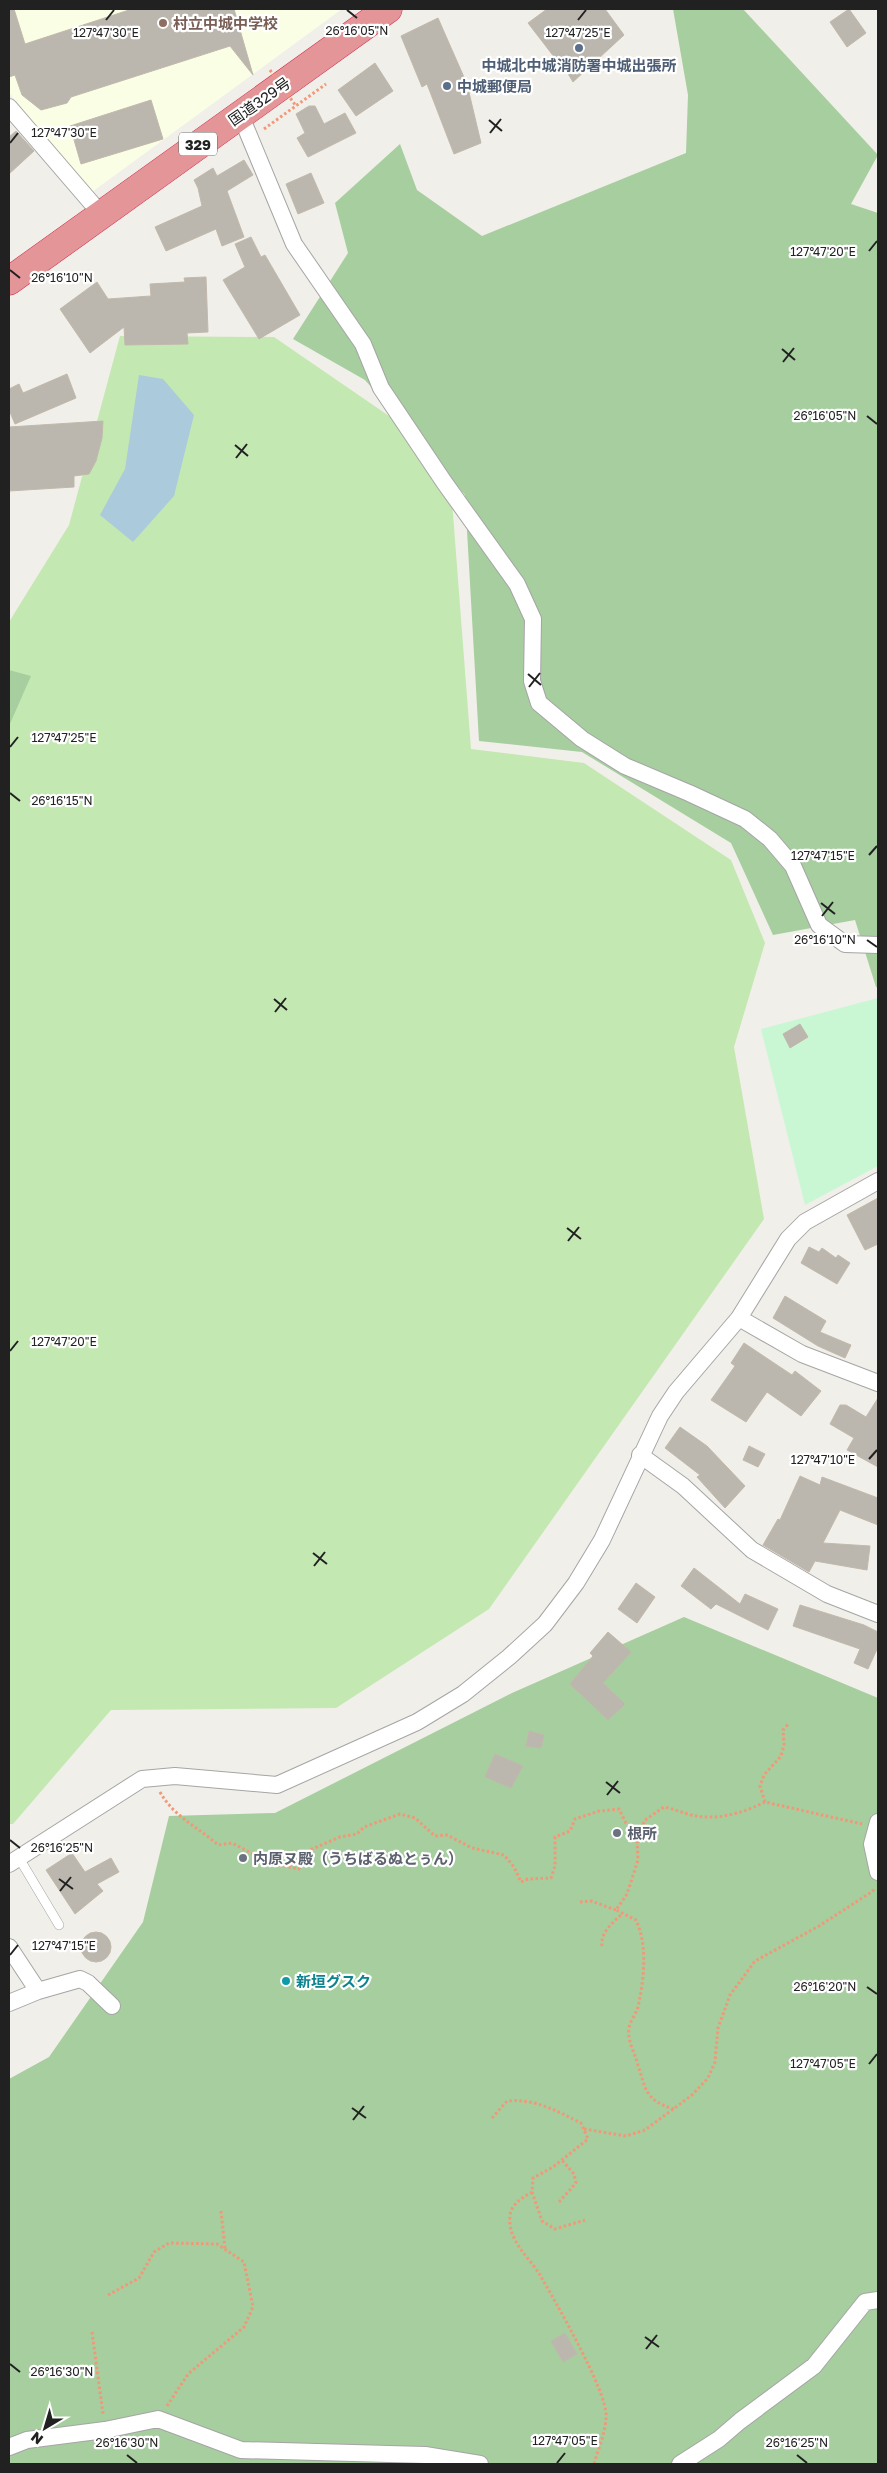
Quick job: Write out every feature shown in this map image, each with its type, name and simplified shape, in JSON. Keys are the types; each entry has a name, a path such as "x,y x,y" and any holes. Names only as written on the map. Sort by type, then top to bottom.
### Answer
{"highway":[{"name":"国道329号","path":"9,281 388,9"}],"street":[{"path":"9,107 101,214"},
{"path":"240,114 294,244 363,344 381,388 444,482 518,584 532,619 532,681 540,703 582,739 625,766 745,819 770,839 793,866 820,925 845,944 878,945"},
{"path":"14,1861 142,1779 174,1776 277,1785 417,1722 463,1694 509,1657 545,1624 576,1583 602,1540 640,1455 660,1416 676,1392 739,1318 788,1239 805,1222 878,1181"},
{"path":"739,1318 802,1354 878,1383"},
{"path":"640,1455 683,1486 752,1550 827,1594 878,1614"},
{"path":"878,1822 873,1840 878,1872"},
{"path":"9,1947 38,1991"},
{"path":"9,2003 38,1991 80,1979 88,1983 112,2006"},
{"path":"680,2464 719,2439 814,2366 865,2302 878,2300"},
{"path":"9,2447 27,2440 105,2430 158,2419 241,2450 425,2455 480,2464"}],"lane":[{"path":"14,1861 60,1925"}],"path":[{"path":"270,70 296,106"},
{"path":"264,129 326,84"},
{"path":"765,1802 760,1786 764,1775 781,1756 784,1745 783,1730 788,1723"},
{"path":"174,1776 173,1781 157,1786 166,1802 188,1824 202,1831 218,1845 232,1843 270,1863 299,1869 302,1856 312,1849 340,1836 357,1834 364,1828 400,1814 415,1818 435,1836 447,1834 472,1848 504,1856 514,1867 521,1882 528,1879 551,1878 555,1866 555,1838 570,1831 575,1819 599,1811 620,1809 626,1823 640,1833"},
{"path":"616,1910 626,1894 638,1860 637,1839 645,1820 664,1807 697,1816 727,1815 750,1809 765,1802 848,1822 860,1822 873,1840"},
{"path":"584,2129 626,2136 644,2130 674,2109 708,2078 715,2062 718,2028 730,1995 756,1962 825,1922 873,1891 878,1872"},
{"path":"580,1902 591,1902 616,1910 636,1920 644,1936 642,1976 637,2008 629,2028 630,2042 644,2088 659,2104 674,2109"},
{"path":"602,1946 601,1940 622,1914"},
{"path":"492,2118 507,2101 523,2099 549,2108 581,2123 588,2139 562,2160 533,2178 532,2192 542,2221 555,2229 585,2220"},
{"path":"559,2202 576,2183 574,2174 562,2160"},
{"path":"532,2192 517,2201 510,2214 510,2228 521,2250 539,2274 598,2387 607,2416 594,2464"},
{"path":"221,2211 226,2250"},
{"path":"108,2295 139,2278 154,2252 169,2243 217,2244 244,2262 253,2307 244,2327 188,2374 158,2419"},
{"path":"92,2332 105,2430"}],"shaded area":[{"path":"9,9 342,9 92,192 9,93"}],"green space":[{"path":"673,9 743,9 878,155 851,204 878,213 878,988 876,987 855,920 773,935 731,843 582,752 479,741 465,495 365,380 293,339 348,253 335,203 400,144 417,190 482,236 686,153 688,95"},
{"path":"120,336 274,337 392,418 452,501 471,749 584,763 731,860 765,943 734,1047 764,1219 489,1609 336,1708 111,1710 13,1824 9,1824 9,622 69,525"},
{"path":"9,670 31,676 9,726"},
{"path":"878,998 878,1166 805,1205 761,1029"},
{"path":"684,1617 878,1698 878,2464 9,2464 9,2079 49,2057 143,1922 169,1816 275,1813 512,1693"}],"water":[{"path":"139,375 163,379 194,415 174,496 133,542 100,515 125,469"}],"building":[{"path":"9,9 14,9 25,44 132,9 234,9 253,75 230,46 71,97 67,103 41,110 22,95 15,75 9,77"},
{"name":"中城北中城消防署中城出張所","path":"547,9 605,9 624,35 573,82 561,62 558,62 528,23"},
{"path":"849,9 866,33 847,47 830,22"},
{"name":"中城郵便局","path":"438,18 467,84 481,143 454,154 427,84 422,87 401,36"},
{"path":"375,63 393,91 356,116 338,90"},
{"path":"151,100 163,139 81,164 70,126"},
{"path":"309,106 315,106 324,124 345,113 356,133 308,157 297,138 305,133 296,114"},
{"path":"16,131 34,151 9,174 9,137"},
{"path":"244,160 253,175 227,191 244,237 222,246 216,229 166,251 155,227 202,206 194,180 213,168 217,176"},
{"path":"311,173 324,203 298,214 286,184"},
{"path":"251,237 261,257 265,255 300,315 259,339 223,280 245,267 235,244"},
{"path":"206,277 208,332 187,333 188,344 125,345 124,327 90,353 60,309 97,282 108,299 151,296 150,284 185,282 184,278"},
{"path":"67,374 76,398 15,424 9,410 9,389 19,384 23,393"},
{"path":"103,421 102,438 96,461 89,474 74,476 74,487 9,491 9,427"},
{"path":"800,1024 808,1037 790,1048 783,1034"},
{"path":"878,1198 878,1244 865,1250 847,1215"},
{"path":"809,1247 819,1252 822,1248 836,1258 838,1255 850,1263 837,1284 801,1263"},
{"path":"785,1296 826,1321 820,1332 851,1345 845,1358 818,1346 773,1318"},
{"path":"744,1343 792,1375 795,1371 821,1391 801,1416 767,1392 746,1422 711,1400 735,1366 731,1363"},
{"path":"878,1398 878,1467 847,1450 854,1438 830,1424 840,1405 846,1405 866,1417"},
{"path":"680,1427 707,1446 745,1486 725,1508 697,1477 700,1475 665,1448"},
{"path":"749,1446 765,1454 758,1467 743,1460"},
{"path":"800,1476 820,1485 822,1477 878,1498 878,1525 840,1510 823,1543 870,1546 867,1570 815,1561 809,1572 763,1545 778,1519 780,1520"},
{"path":"694,1568 740,1604 745,1594 778,1609 768,1630 716,1604 711,1609 681,1586"},
{"path":"636,1583 655,1597 637,1623 618,1609"},
{"path":"800,1605 864,1625 878,1632 878,1647 868,1669 854,1663 860,1649 793,1626"},
{"path":"608,1632 631,1652 603,1683 625,1704 608,1720 570,1684 593,1656 590,1653"},
{"path":"529,1731 544,1735 541,1748 526,1746"},
{"path":"495,1754 523,1766 511,1788 485,1777"},
{"path":"72,1853 85,1872 111,1858 119,1872 97,1884 103,1891 75,1914 46,1870"},
{"path":"96,1932 106,1937 111,1947 106,1957 96,1962 86,1957 81,1947 86,1937"},
{"path":"565,2333 577,2354 563,2362 551,2341"}],"place":[{"name":"村立中城中学校","path":"163,23"},
{"name":"中城北中城消防署中城出張所","path":"579,48"},
{"name":"中城郵便局","path":"447,86"},
{"name":"根所","path":"617,1833"},
{"name":"内原ヌ殿（うちばるぬとぅん）","path":"243,1858"},
{"name":"新垣グスク","path":"286,1981"}]}
